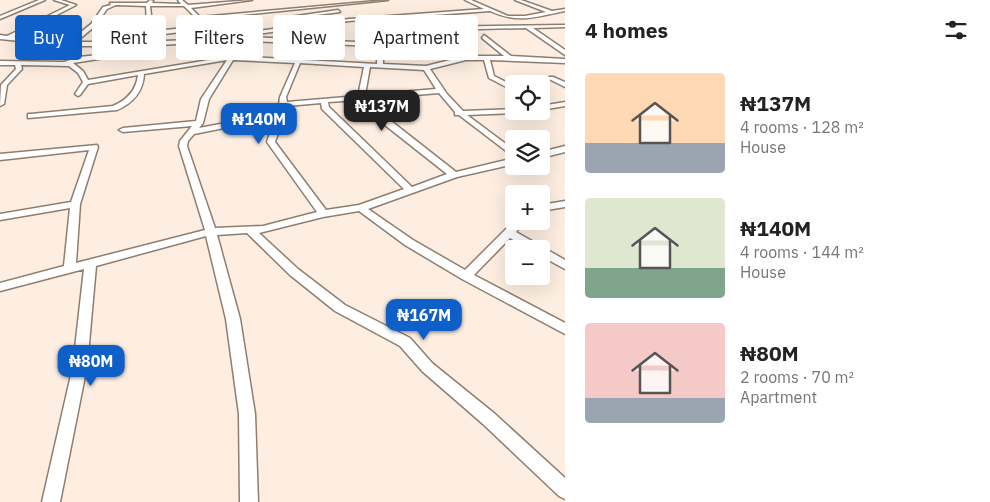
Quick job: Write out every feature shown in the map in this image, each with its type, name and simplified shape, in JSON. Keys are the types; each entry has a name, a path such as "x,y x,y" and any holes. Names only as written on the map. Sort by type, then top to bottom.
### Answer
{"street":[{"path":"0,18 43,0"},
{"path":"9,38 74,5 56,0"},
{"path":"82,34 93,25 105,8 114,6 112,4 184,4 250,0"},
{"path":"252,15 350,1 386,0"},
{"path":"417,0 429,0"},
{"path":"468,0 507,17 553,13 565,10"},
{"path":"517,0 553,13 565,22"},
{"path":"371,1 379,6"},
{"path":"149,3 150,24 139,32 155,33 176,28"},
{"path":"184,4 196,15"},
{"path":"328,4 349,20"},
{"path":"411,15 489,10"},
{"path":"304,15 338,11"},
{"path":"387,11 393,15"},
{"path":"263,32 355,20"},
{"path":"526,26 565,53"},
{"path":"478,28 565,26"},
{"path":"484,37 509,57"},
{"path":"0,39 15,39"},
{"path":"263,39 355,42"},
{"path":"82,44 125,46 176,42"},
{"path":"263,60 426,68 452,57 509,57 565,61"},
{"path":"486,57 491,77 505,84"},
{"path":"64,64 79,59 92,58"},
{"path":"78,94 86,82 219,60"},
{"path":"230,60 204,99 199,123 183,146 210,232 233,319 247,414 248,502"},
{"path":"380,60 380,66"},
{"path":"298,62 282,97 284,104 271,142 323,214"},
{"path":"0,63 64,64 77,68 86,79 86,82"},
{"path":"0,102 4,85 19,69 18,64"},
{"path":"361,97 367,66"},
{"path":"426,68 439,91 458,113 505,147"},
{"path":"31,116 114,108 127,103 141,82 141,73"},
{"path":"551,78 565,85"},
{"path":"284,104 439,91"},
{"path":"361,97 374,112 454,175"},
{"path":"322,100 325,107 410,190"},
{"path":"550,105 565,104"},
{"path":"458,113 505,111"},
{"path":"191,132 281,115"},
{"path":"123,130 199,123"},
{"path":"0,157 94,147 75,204 70,269"},
{"path":"550,152 565,149"},
{"path":"0,287 70,269 90,266 210,232 250,230 323,214 361,208 454,175 505,163"},
{"path":"0,217 75,204"},
{"path":"550,206 565,204"},
{"path":"361,208 391,232 466,276 565,329"},
{"path":"250,230 294,272 340,308 405,342 427,367 489,418 565,490"},
{"path":"466,276 508,232 522,240"},
{"path":"550,256 565,265"},
{"path":"51,502 80,366 90,266"}]}
